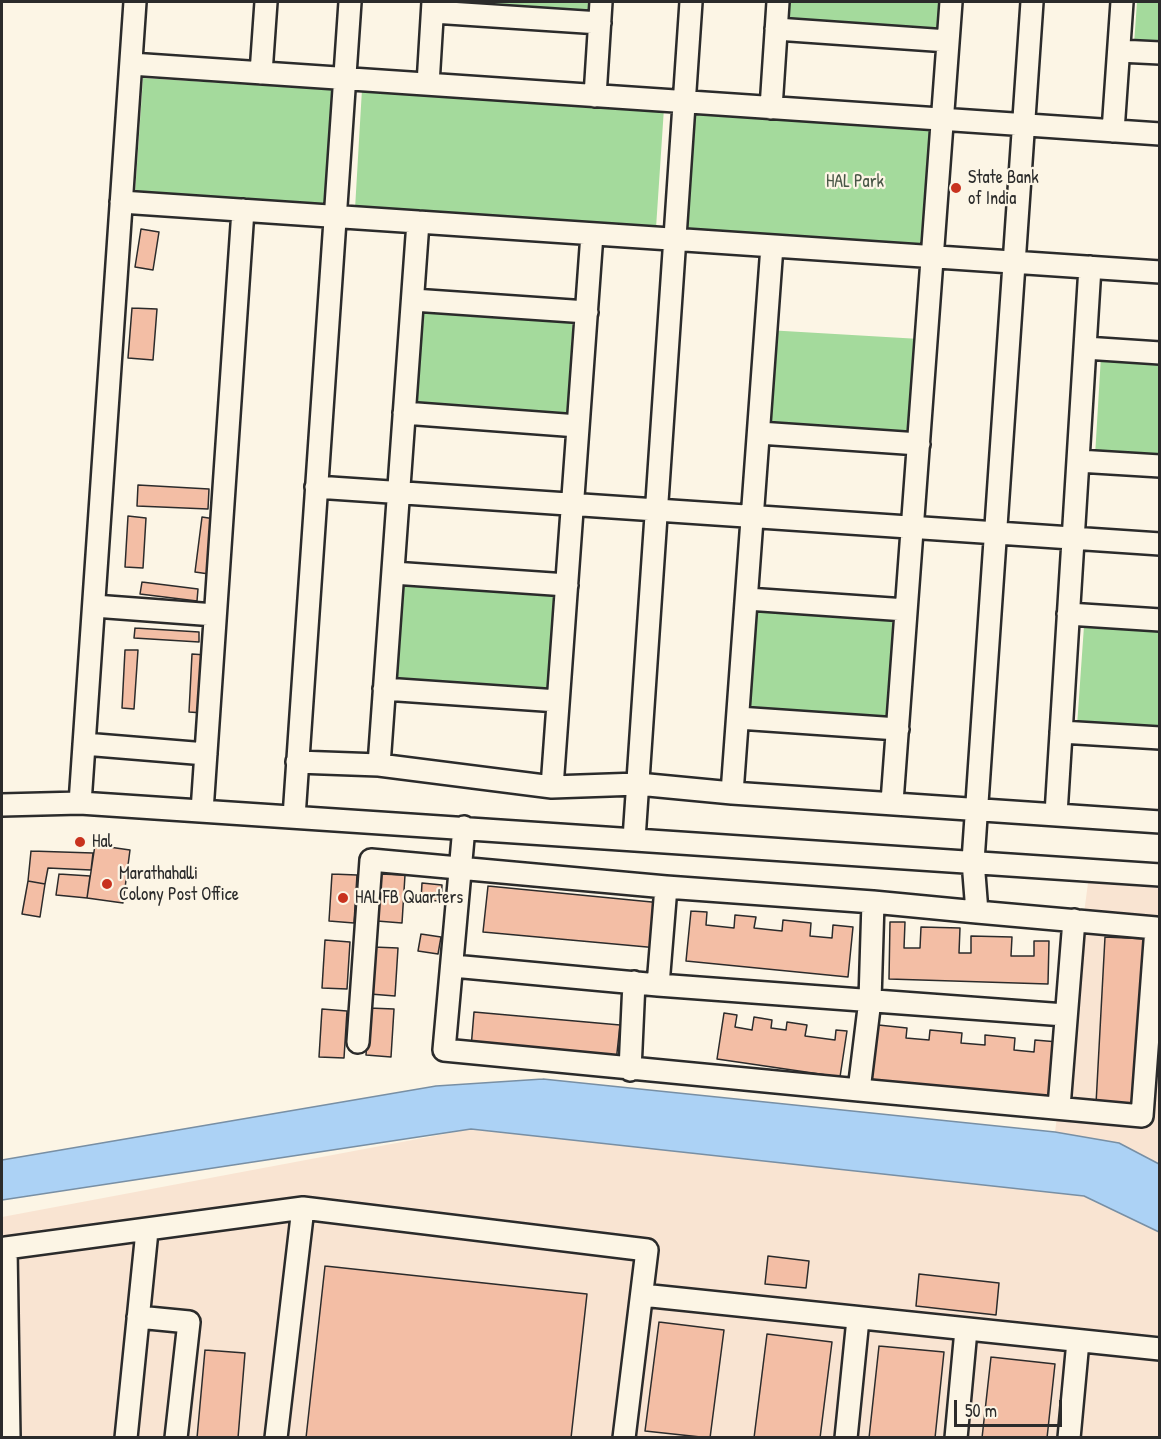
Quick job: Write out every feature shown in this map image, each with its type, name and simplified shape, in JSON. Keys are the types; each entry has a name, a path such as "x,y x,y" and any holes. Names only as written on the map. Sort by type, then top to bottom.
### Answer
{"street":[{"path":"80,803 135,2"},
{"path":"261,73 266,2"},
{"path":"294,817 350,2"},
{"path":"595,96 601,2"},
{"path":"634,839 691,2"},
{"path":"771,108 778,2"},
{"path":"892,802 951,2"},
{"path":"977,912 973,861 976,808 1032,2"},
{"path":"1113,131 1122,2"},
{"path":"428,84 433,7 600,23"},
{"path":"776,29 948,41"},
{"path":"1119,51 1160,53"},
{"path":"131,64 1160,134"},
{"path":"121,202 1160,272"},
{"path":"202,811 243,210"},
{"path":"378,765 418,222"},
{"path":"552,787 592,234"},
{"path":"732,793 772,246"},
{"path":"1056,814 1090,267"},
{"path":"412,300 587,312"},
{"path":"1084,348 1160,353"},
{"path":"404,413 578,426"},
{"path":"759,433 919,444"},
{"path":"1078,461 1160,466"},
{"path":"316,487 1160,544"},
{"path":"393,573 567,585"},
{"path":"747,599 906,610"},
{"path":"94,606 215,615"},
{"path":"1068,614 1160,620"},
{"path":"384,689 558,701"},
{"path":"738,718 898,729"},
{"path":"1061,732 1160,738"},
{"path":"84,744 206,754"},
{"path":"297,762 378,765 552,787 638,784 732,793 892,802 1160,822"},
{"path":"2,805 80,803 1160,875"},
{"path":"358,1042 370,860 461,867 666,887 1074,920 1156,928 1142,1116 630,1070 444,1050 453,966 461,867 464,827"},
{"path":"658,985 666,887"},
{"path":"859,1090 870,1000 873,902"},
{"path":"1059,1107 1074,920"},
{"path":"453,966 658,985 1065,1015"},
{"path":"630,1070 634,982"},
{"path":"276,1437 303,1208"},
{"path":"9,1437 6,1248 147,1231 303,1208 647,1250 624,1437"},
{"path":"126,1437 147,1231"},
{"path":"642,1295 1160,1349"},
{"path":"138,1317 189,1322 176,1437"},
{"path":"846,1437 858,1319"},
{"path":"956,1437 966,1330"},
{"path":"1069,1437 1078,1341"}],"shaded area":[{"path":"1088,883 1159,888 1159,1164 1119,1143 1055,1132"},
{"path":"471,1129 1084,1196 1159,1232 1159,1437 2,1438 2,1217"}],"green space":[{"path":"440,2 593,2 593,11"},
{"path":"790,2 943,2 941,32 789,23"},
{"path":"1137,2 1159,2 1159,45 1134,44"},
{"path":"143,78 335,90 327,205 135,193"},
{"path":"362,89 664,108 656,228 355,209"},
{"name":"HAL Park","path":"694,114 930,129 923,245 687,230"},
{"path":"421,308 573,318 567,418 414,408"},
{"path":"767,330 920,339 913,439 761,430"},
{"path":"1101,356 1159,360 1159,460 1095,456"},
{"path":"403,583 555,593 549,693 396,683"},
{"path":"751,610 903,620 897,720 745,711"},
{"path":"1084,626 1159,631 1159,731 1077,726"}],"water":[{"path":"543,1079 1055,1132 1119,1143 1159,1164 1159,1232 1084,1196 471,1129 2,1200 2,1160 436,1086"}],"building":[{"path":"141,229 159,232 153,270 135,267"},
{"path":"132,308 157,309 153,360 128,358"},
{"path":"138,485 209,489 208,509 137,506"},
{"path":"128,516 146,518 143,568 125,567"},
{"path":"202,517 215,519 209,574 195,572"},
{"path":"142,582 198,589 197,601 140,594"},
{"path":"135,628 199,632 199,642 134,638"},
{"path":"125,650 138,650 134,709 122,708"},
{"path":"192,654 206,655 203,713 189,712"},
{"name":"Marathahalli Colony Post Office","path":"95,845 130,850 123,903 87,898"},
{"path":"31,851 93,853 91,870 48,868 45,884 28,881"},
{"path":"59,874 90,876 87,898 56,895"},
{"name":"HAL FB Quarters","path":"332,874 357,875 354,923 329,921"},
{"name":"HAL FB Quarters","path":"380,874 405,875 402,923 377,921"},
{"path":"28,881 45,884 40,917 22,914"},
{"path":"422,883 442,885 441,901 421,900"},
{"path":"488,886 662,903 658,948 483,932"},
{"path":"691,911 707,912 706,925 734,928 735,915 756,917 754,928 782,931 783,920 811,923 810,936 832,938 833,925 853,927 848,977 686,961"},
{"path":"890,922 905,922 904,948 920,948 921,927 960,928 959,953 971,953 971,936 1012,937 1011,956 1034,956 1034,941 1049,941 1048,984 889,979"},
{"path":"421,934 441,937 438,954 418,951"},
{"path":"1105,937 1148,939 1139,1106 1096,1104"},
{"name":"HAL FB Quarters","path":"325,940 350,942 347,989 322,988"},
{"name":"HAL FB Quarters","path":"373,947 398,948 395,996 370,994"},
{"path":"369,1008 394,1009 391,1057 366,1055"},
{"path":"322,1009 347,1011 344,1058 319,1057"},
{"path":"474,1012 620,1025 616,1062 471,1048"},
{"path":"724,1013 737,1015 735,1027 752,1030 754,1017 772,1020 771,1028 786,1030 787,1022 807,1025 805,1036 835,1040 836,1030 847,1031 840,1077 717,1059"},
{"path":"869,1024 907,1028 906,1038 929,1040 930,1030 962,1033 961,1043 985,1045 985,1035 1015,1038 1014,1050 1034,1052 1035,1040 1058,1042 1052,1105 863,1087"},
{"path":"768,1256 809,1261 806,1288 765,1284"},
{"path":"325,1266 587,1294 571,1438 306,1438"},
{"path":"919,1274 999,1283 996,1315 916,1306"},
{"path":"659,1322 724,1330 710,1438 645,1431"},
{"path":"767,1334 832,1342 820,1438 754,1438"},
{"path":"879,1346 944,1352 935,1438 869,1438"},
{"path":"205,1350 245,1353 238,1438 197,1438"},
{"path":"991,1357 1055,1364 1047,1438 982,1438"}],"place":[{"name":"State Bank of India","path":"956,188"},
{"name":"Hal","path":"80,842"},
{"name":"Marathahalli Colony Post Office","path":"107,884"},
{"name":"HAL FB Quarters","path":"343,898"}]}
